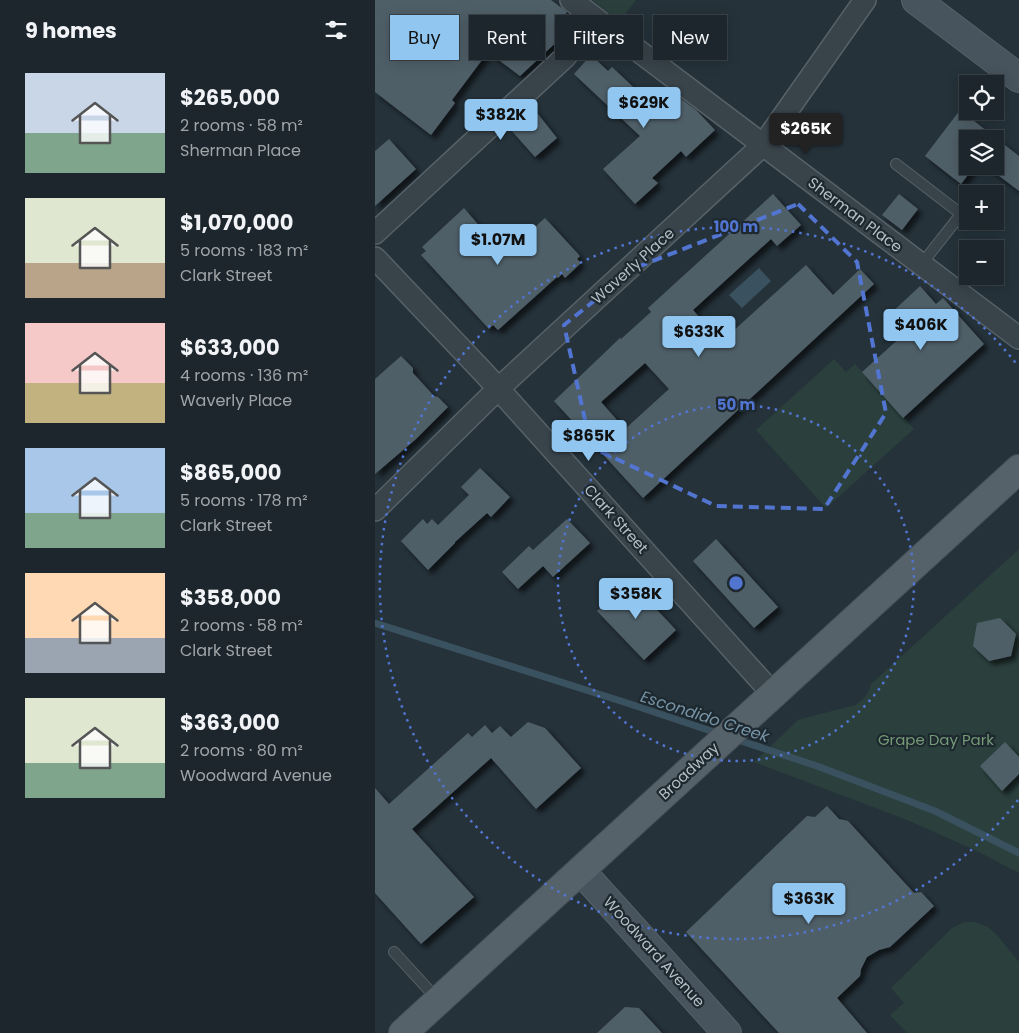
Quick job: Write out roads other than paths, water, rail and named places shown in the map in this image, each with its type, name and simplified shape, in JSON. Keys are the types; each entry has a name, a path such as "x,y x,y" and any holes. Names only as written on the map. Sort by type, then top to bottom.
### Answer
{"main road":[{"name":"Broadway","path":"403,1033 1019,469"}],"street":[{"name":"Sherman Place","path":"571,0 591,15"},
{"name":"Waverly Place","path":"375,510 499,389 763,145 865,0"},
{"path":"932,5 1019,78"},
{"name":"Sherman Place","path":"643,54 1019,338"},
{"path":"375,233 562,60"},
{"name":"Clark Street","path":"375,258 499,389 773,694"},
{"name":"Woodward Avenue","path":"581,871 727,1033"}],"lane":[{"path":"896,164 961,214 921,265"},
{"path":"394,952 438,1000"}],"water":[{"path":"759,268 771,281 742,308 729,295"}],"waterway":[{"name":"Escondido Creek","path":"375,623 720,734"},
{"name":"Escondido Creek","path":"735,739 817,766 935,811 1019,853"}],"park label":[{"name":"Grape Day Park","path":"936,740"}]}
